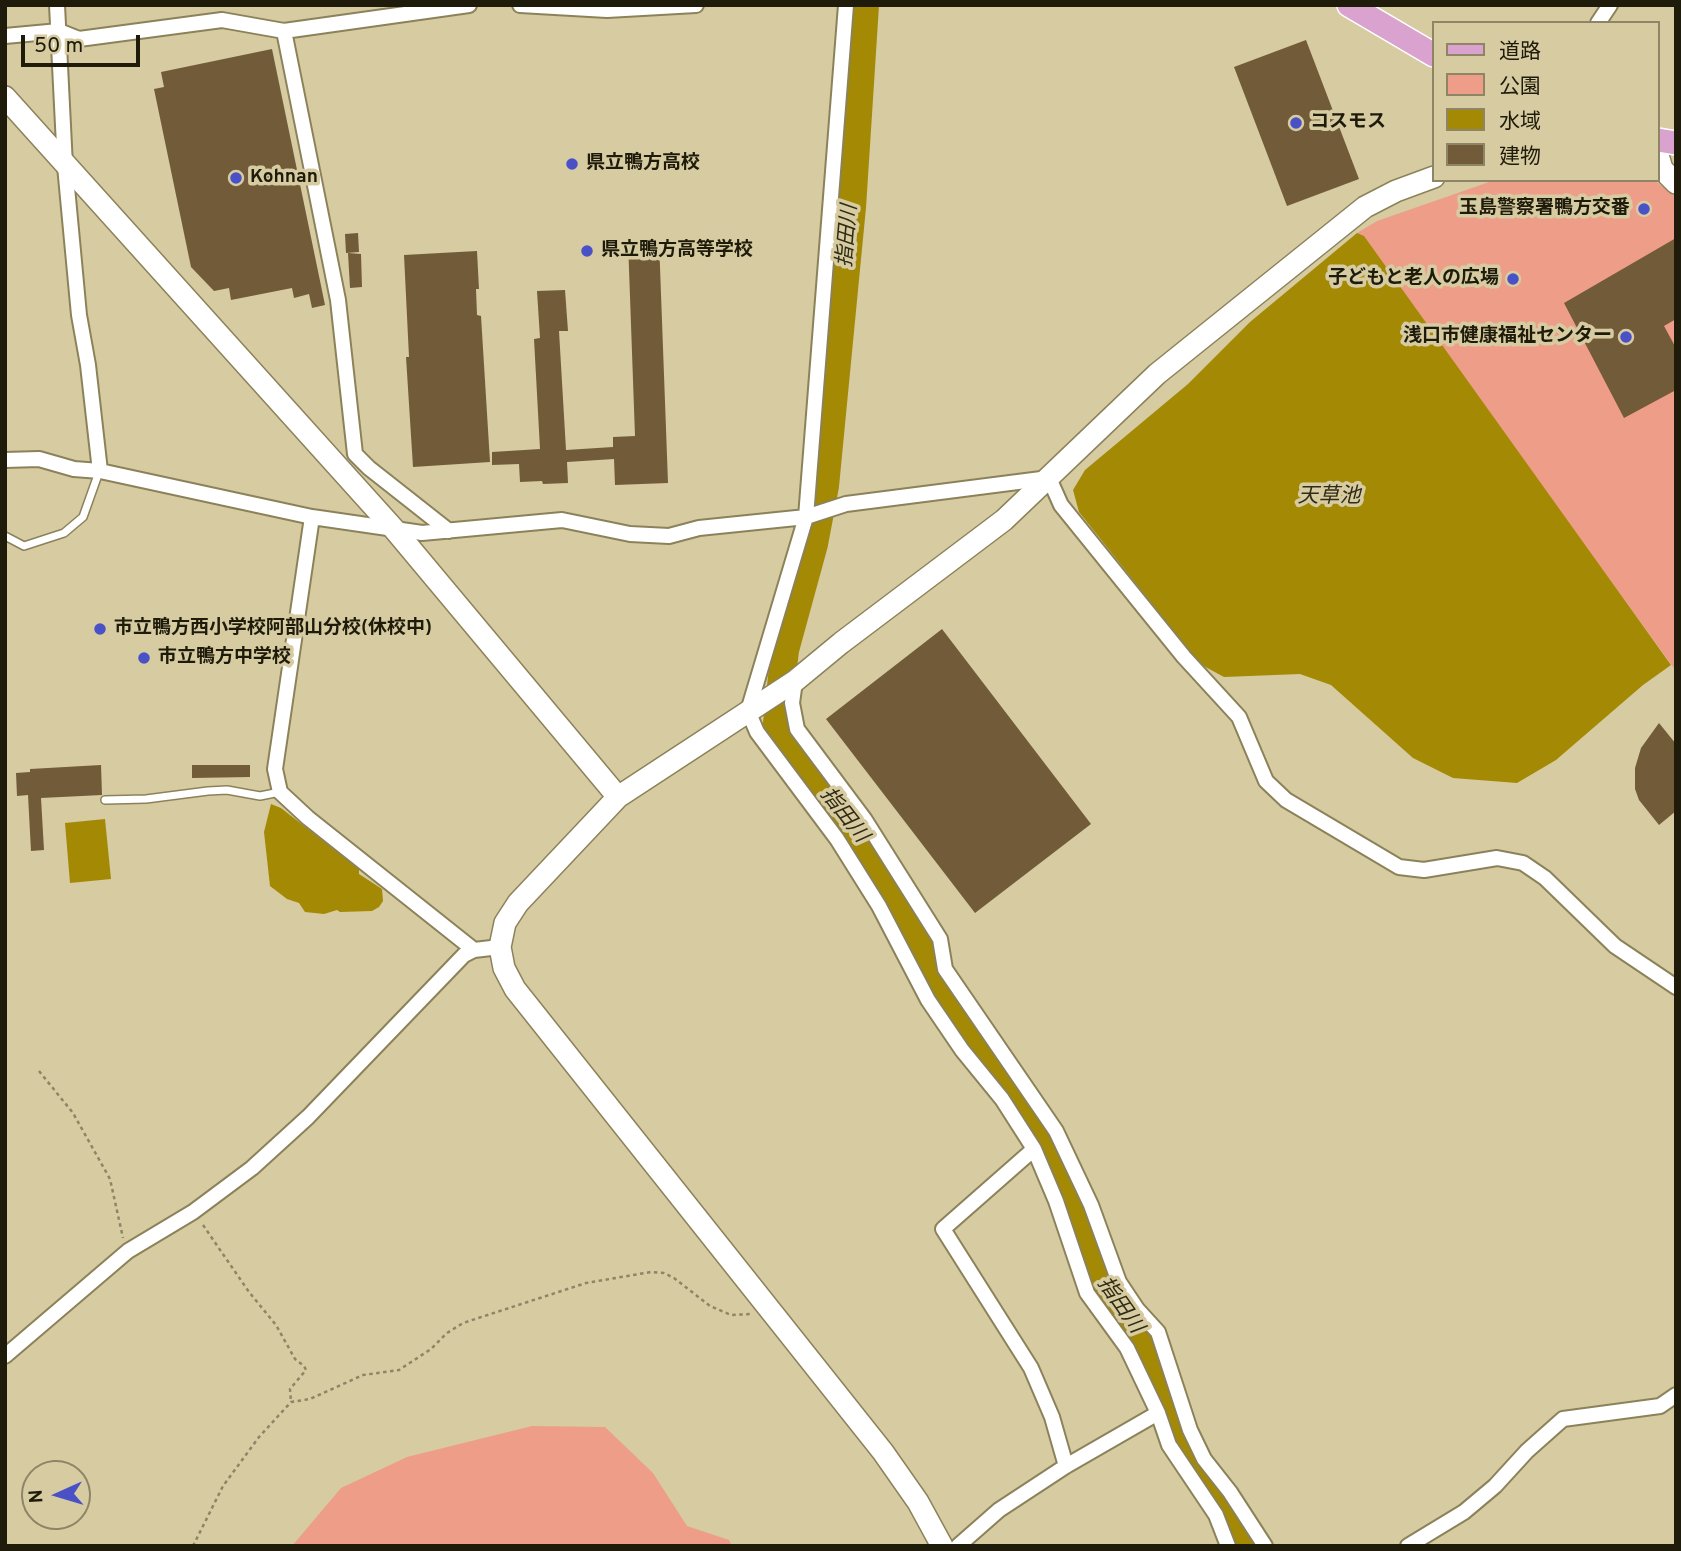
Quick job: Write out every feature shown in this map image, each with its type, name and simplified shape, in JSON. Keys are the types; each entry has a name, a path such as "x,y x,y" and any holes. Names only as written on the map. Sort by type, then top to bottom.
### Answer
{"main road":[{"path":"1349,5 1432,54"}],"street":[{"path":"57,5 65,166 79,315 88,365 100,471"},
{"path":"5,36 59,31 79,39 222,20 284,31 469,5"},
{"path":"520,5 607,10 696,5"},
{"path":"846,5 806,517 748,711 757,732 837,839 879,906 928,1000 962,1050 1002,1099 1034,1149 1056,1201 1087,1293 1128,1348 1158,1413 1169,1445 1216,1515 1228,1546"},
{"path":"1599,21 1610,5"},
{"path":"284,31 338,300 355,454 449,531"},
{"path":"5,97 394,529 618,797"},
{"path":"1660,162 1662,169 1676,183"},
{"path":"942,1546 918,1502 883,1452 515,989 504,968 500,947 505,923 518,903 618,797 795,681 841,642 1004,520 1157,374 1365,207 1396,191 1432,178"},
{"path":"5,460 39,459 74,469 100,471 312,517 422,533 562,520 630,534 669,536 699,528 806,517 846,504 1049,478"},
{"path":"1049,478 1061,505 1184,657 1239,717 1266,781 1286,800 1399,867 1424,870 1497,858 1523,863 1545,878 1615,946 1676,987"},
{"path":"312,517 275,769 280,792 308,818 474,950"},
{"path":"795,681 792,703 797,729 865,820 940,939 945,969 1056,1131 1091,1205 1119,1282 1157,1332 1190,1430 1204,1459 1265,1546"},
{"path":"5,1356 132,1248 193,1212 252,1167 308,1117 464,955 474,950 500,947"},
{"path":"1034,1149 943,1229 1031,1368 1052,1417 1066,1466"},
{"path":"1408,1546 1464,1512 1495,1486 1527,1451 1563,1419 1660,1406 1676,1395"},
{"path":"958,1546 999,1510 1066,1466 1158,1413"}],"lane":[{"path":"5,536 24,546 64,533 83,517 100,471"},
{"path":"105,800 146,799 227,790 260,796 280,792"}],"path":[{"path":"38,1071 73,1113 97,1153 110,1179 123,1239 132,1248"},
{"path":"193,1212 249,1292 276,1325 295,1359 304,1366 306,1370 290,1389 290,1402"},
{"path":"192,1546 223,1486 259,1437 290,1402 310,1399 363,1375 399,1370 431,1349 447,1332 463,1323 586,1283 651,1272 664,1273 710,1306 730,1315 750,1314 769,1307"}],"green space":[{"path":"1489,182 1657,182 1676,197 1676,671 1357,233 1377,221"},
{"path":"532,1426 605,1427 653,1473 687,1526 729,1540 732,1546 292,1546 341,1488 407,1457"}],"water":[{"name":"天草池","path":"1357,233 1364,236 1671,665 1643,685 1556,760 1517,783 1453,778 1413,758 1331,685 1300,674 1224,677 1200,664 1079,512 1073,490 1085,470 1188,384 1250,322"},
{"path":"271,804 281,808 359,869 359,874 382,889 383,901 379,907 372,911 337,910 324,914 305,912 299,903 287,899 270,886 264,832"},
{"path":"105,819 111,879 70,883 65,823"}],"building":[{"name":"コスモス","path":"1306,40 1359,179 1287,206 1234,67"},
{"name":"Kohnan","path":"272,49 325,305 312,308 309,294 294,298 292,288 231,300 229,288 214,291 191,267 154,89 164,87 161,72"},
{"path":"358,233 359,252 346,253 345,234"},
{"name":"浅口市健康福祉センター","path":"1676,238 1676,319 1664,326 1676,348 1676,390 1624,418 1564,303"},
{"path":"659,240 668,483 615,485 614,459 567,462 568,483 520,482 519,464 492,465 492,452 540,449 534,339 540,338 537,291 565,290 568,331 559,331 566,450 613,447 613,437 635,436 628,241"},
{"path":"477,251 477,315 481,316 490,462 413,467 406,357 409,357 404,255"},
{"path":"348,253 361,254 362,287 350,288"},
{"path":"942,629 1091,824 975,913 826,719"},
{"path":"1659,723 1676,744 1676,811 1659,825 1639,800 1635,789 1635,768 1641,748"},
{"path":"101,765 102,795 41,798 44,850 31,851 28,795 17,796 16,773 30,772 30,769"},
{"path":"192,765 250,765 250,777 192,778"}],"waterway":[{"name":"指田川","path":"865,5 852,207 825,486 814,544 785,650 776,732 873,854 939,987 1011,1084 1056,1154 1100,1286 1142,1340 1179,1444 1228,1514 1244,1546"}],"place":[{"name":"コスモス","path":"1296,123"},
{"name":"県立鴨方高校","path":"572,164"},
{"name":"Kohnan","path":"236,178"},
{"name":"玉島警察署鴨方交番","path":"1644,209"},
{"name":"県立鴨方高等学校","path":"587,251"},
{"name":"子どもと老人の広場","path":"1513,279"},
{"name":"浅口市健康福祉センター","path":"1626,337"},
{"name":"市立鴨方西小学校阿部山分校(休校中)","path":"100,629"},
{"name":"市立鴨方中学校","path":"144,658"}]}
